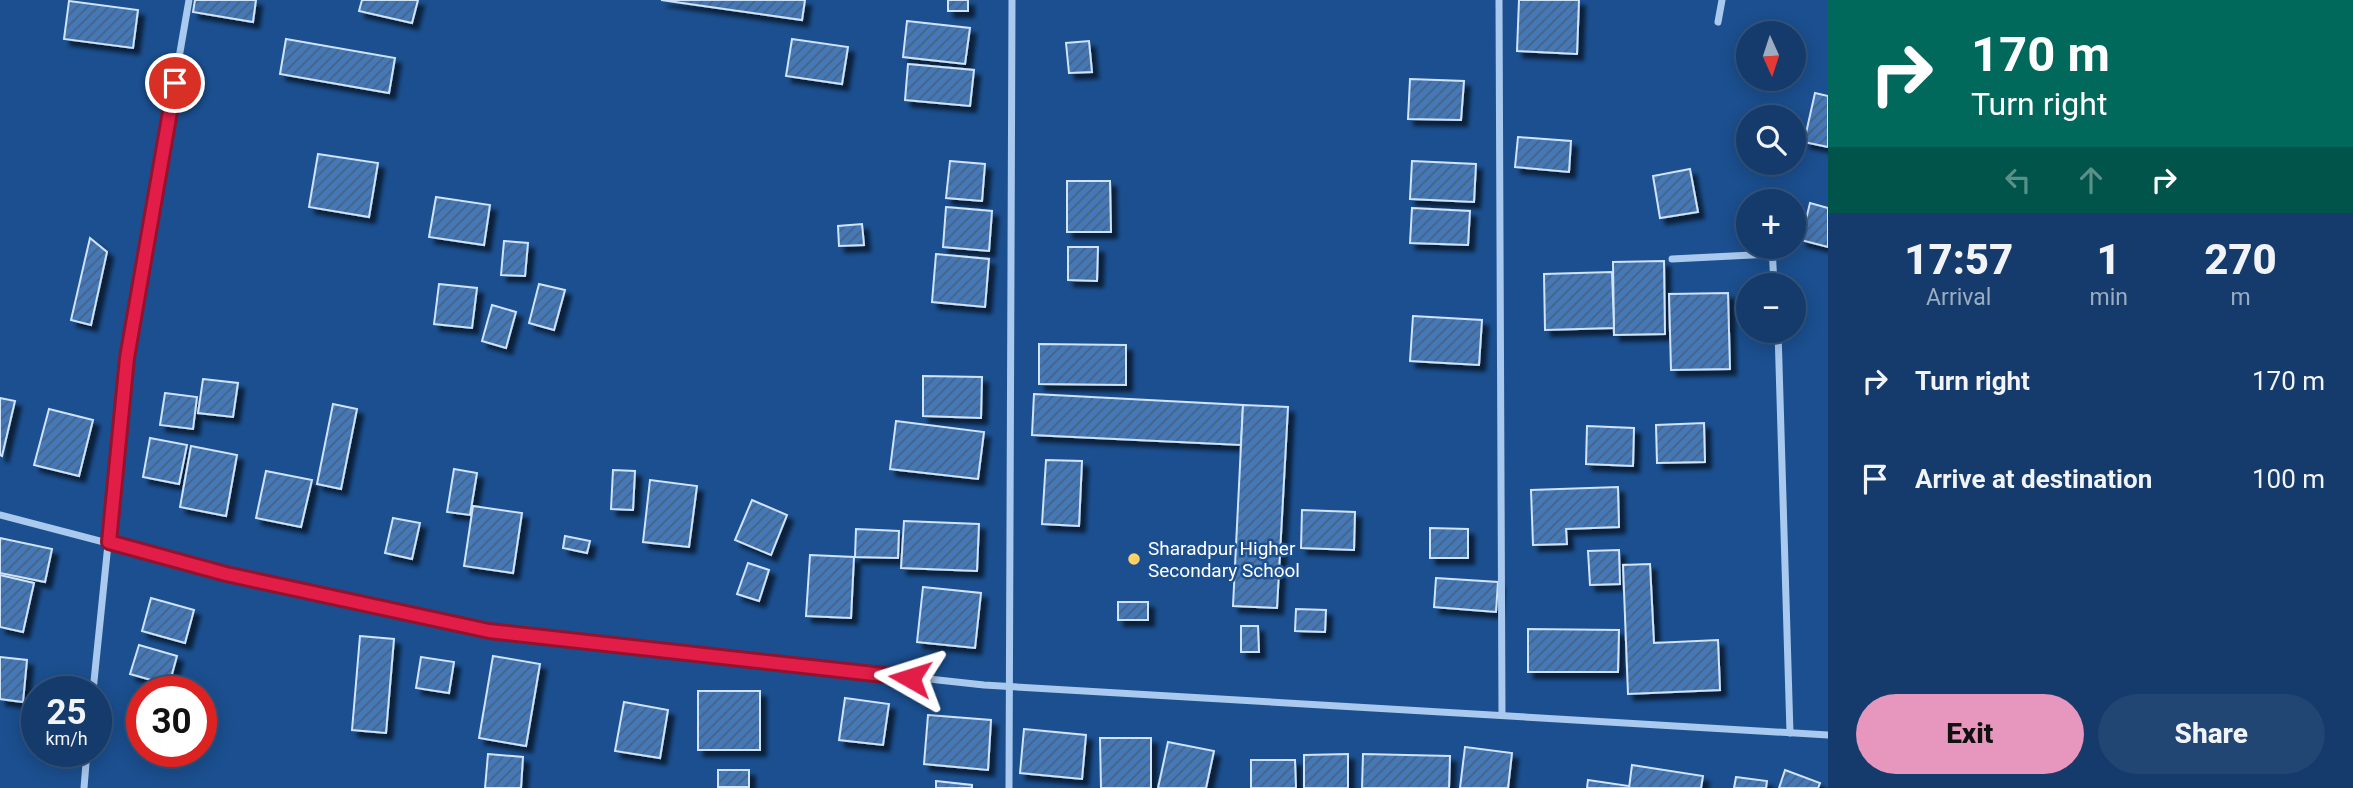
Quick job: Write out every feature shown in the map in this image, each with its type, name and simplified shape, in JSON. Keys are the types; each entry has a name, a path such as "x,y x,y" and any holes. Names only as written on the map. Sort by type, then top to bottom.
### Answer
{"street":[{"path":"95,676 127,358 189,0"},
{"path":"1009,788 1012,0"},
{"path":"1499,0 1502,715"},
{"path":"1718,22 1722,0"},
{"path":"1672,259 1736,253"},
{"path":"1777,343 1790,733"},
{"path":"0,515 226,574 489,631 1010,687 1828,735"},
{"path":"83,788 85,767"}],"building":[{"path":"195,0 256,0 253,22 193,12"},
{"path":"362,0 418,0 412,23 359,11"},
{"path":"661,0 805,0 802,20"},
{"path":"948,0 968,0 968,11 948,11"},
{"path":"1519,0 1579,0 1577,54 1517,51"},
{"path":"69,1 138,10 133,48 64,39"},
{"path":"907,21 970,28 965,64 903,57"},
{"path":"286,39 395,58 389,93 280,74"},
{"path":"792,39 848,47 842,84 786,76"},
{"path":"1089,41 1092,72 1069,73 1066,43"},
{"path":"908,64 974,70 970,106 905,100"},
{"path":"1410,79 1464,81 1461,120 1408,119"},
{"path":"1815,93 1828,96 1828,147 1806,142"},
{"path":"1518,137 1571,141 1569,172 1515,167"},
{"path":"318,154 378,163 369,217 309,207"},
{"path":"950,161 985,164 982,201 946,198"},
{"path":"1412,161 1476,164 1474,202 1410,199"},
{"path":"1690,169 1698,212 1660,218 1653,176"},
{"path":"1067,181 1110,181 1111,232 1067,232"},
{"path":"436,197 490,205 484,245 429,237"},
{"path":"1810,203 1828,208 1828,247 1806,241 1806,219"},
{"path":"946,207 992,211 989,251 943,247"},
{"path":"1412,208 1470,211 1468,245 1410,243"},
{"path":"862,224 864,245 839,246 838,226"},
{"path":"90,238 107,252 91,325 71,320"},
{"path":"504,241 528,243 525,276 501,275"},
{"path":"1068,247 1098,247 1097,281 1068,280"},
{"path":"936,254 989,259 985,307 932,302"},
{"path":"1664,261 1665,334 1614,335 1613,262"},
{"path":"1612,272 1614,328 1545,330 1544,274"},
{"path":"439,284 477,288 472,328 434,324"},
{"path":"539,284 565,290 554,330 529,323"},
{"path":"1728,293 1730,369 1671,370 1669,294"},
{"path":"492,305 516,312 506,348 482,341"},
{"path":"1413,316 1482,320 1479,365 1410,361"},
{"path":"1039,344 1126,345 1126,385 1039,384"},
{"path":"923,376 982,377 981,418 923,416"},
{"path":"203,379 238,383 233,417 198,413"},
{"path":"165,393 197,397 193,429 160,425"},
{"path":"1034,394 1243,405 1241,445 1032,435"},
{"path":"0,398 15,401 2,456 0,455"},
{"path":"333,404 357,409 341,489 317,484"},
{"path":"1243,405 1288,407 1277,608 1233,606"},
{"path":"49,409 93,420 79,476 34,465"},
{"path":"896,421 984,432 978,479 890,469"},
{"path":"1704,423 1705,462 1657,463 1656,425"},
{"path":"1587,426 1634,428 1633,466 1586,464"},
{"path":"150,438 187,445 179,484 143,477"},
{"path":"191,446 237,455 226,516 180,507"},
{"path":"1046,460 1082,461 1079,526 1042,524"},
{"path":"454,469 477,473 470,515 447,512"},
{"path":"613,470 635,471 633,510 611,509"},
{"path":"266,471 312,480 301,527 256,518"},
{"path":"650,480 697,486 689,547 643,542"},
{"path":"1618,487 1619,527 1566,529 1567,544 1533,545 1531,490"},
{"path":"752,500 787,515 771,555 735,540"},
{"path":"473,506 522,513 513,573 464,566"},
{"path":"1302,510 1355,512 1354,550 1301,548"},
{"path":"393,518 420,523 412,559 385,553"},
{"path":"904,521 979,524 977,571 901,568"},
{"path":"1430,528 1468,529 1468,558 1430,558"},
{"path":"856,529 899,531 898,558 855,557"},
{"path":"565,536 590,541 587,553 563,548"},
{"path":"0,538 52,549 45,582 0,573"},
{"path":"1619,550 1620,584 1590,585 1588,551"},
{"path":"810,555 854,557 851,618 806,616"},
{"path":"748,563 769,570 759,601 737,594"},
{"path":"1650,564 1654,643 1718,640 1720,690 1628,694 1623,565"},
{"path":"0,575 34,583 23,632 0,627"},
{"path":"1436,578 1498,582 1496,612 1434,607"},
{"path":"923,587 981,593 975,648 917,642"},
{"path":"151,598 194,610 185,643 142,631"},
{"path":"1118,602 1148,602 1148,620 1118,620"},
{"path":"1296,609 1326,610 1325,632 1295,631"},
{"path":"1241,626 1258,626 1259,652 1241,652"},
{"path":"1528,629 1619,630 1618,672 1528,672"},
{"path":"360,636 394,639 386,733 352,730"},
{"path":"139,645 177,656 171,676 130,674"},
{"path":"493,656 540,664 526,746 479,738"},
{"path":"0,657 27,660 25,676 21,676 21,702 0,699"},
{"path":"421,657 454,662 449,693 416,688"},
{"path":"698,691 760,691 760,750 698,750"},
{"path":"845,698 889,704 883,745 839,740"},
{"path":"624,702 668,710 660,758 615,751"},
{"path":"928,715 991,720 988,770 924,764"},
{"path":"1024,729 1086,735 1082,779 1020,773"},
{"path":"1100,738 1151,738 1151,788 1101,788"},
{"path":"1168,742 1214,751 1206,788 1158,788"},
{"path":"1465,747 1512,753 1508,788 1460,788"},
{"path":"488,754 523,757 521,788 485,788"},
{"path":"1348,754 1348,788 1304,788 1304,755"},
{"path":"1363,754 1450,756 1449,788 1362,788"},
{"path":"1251,760 1295,760 1296,788 1251,788"},
{"path":"1632,765 1703,776 1701,788 1629,788"},
{"path":"718,770 749,770 749,787 718,787"},
{"path":"1785,770 1820,783 1818,788 1779,788"},
{"path":"1736,777 1767,781 1766,788 1734,788"},
{"path":"1588,780 1629,786 1629,788 1587,788"},
{"path":"936,781 972,785 972,788 936,788"}],"place":[{"name":"Sharadpur Higher Secondary School","path":"1134,559"}],"route":[{"path":"175,83 127,358 109,542 226,574 489,631 910,678"}]}
